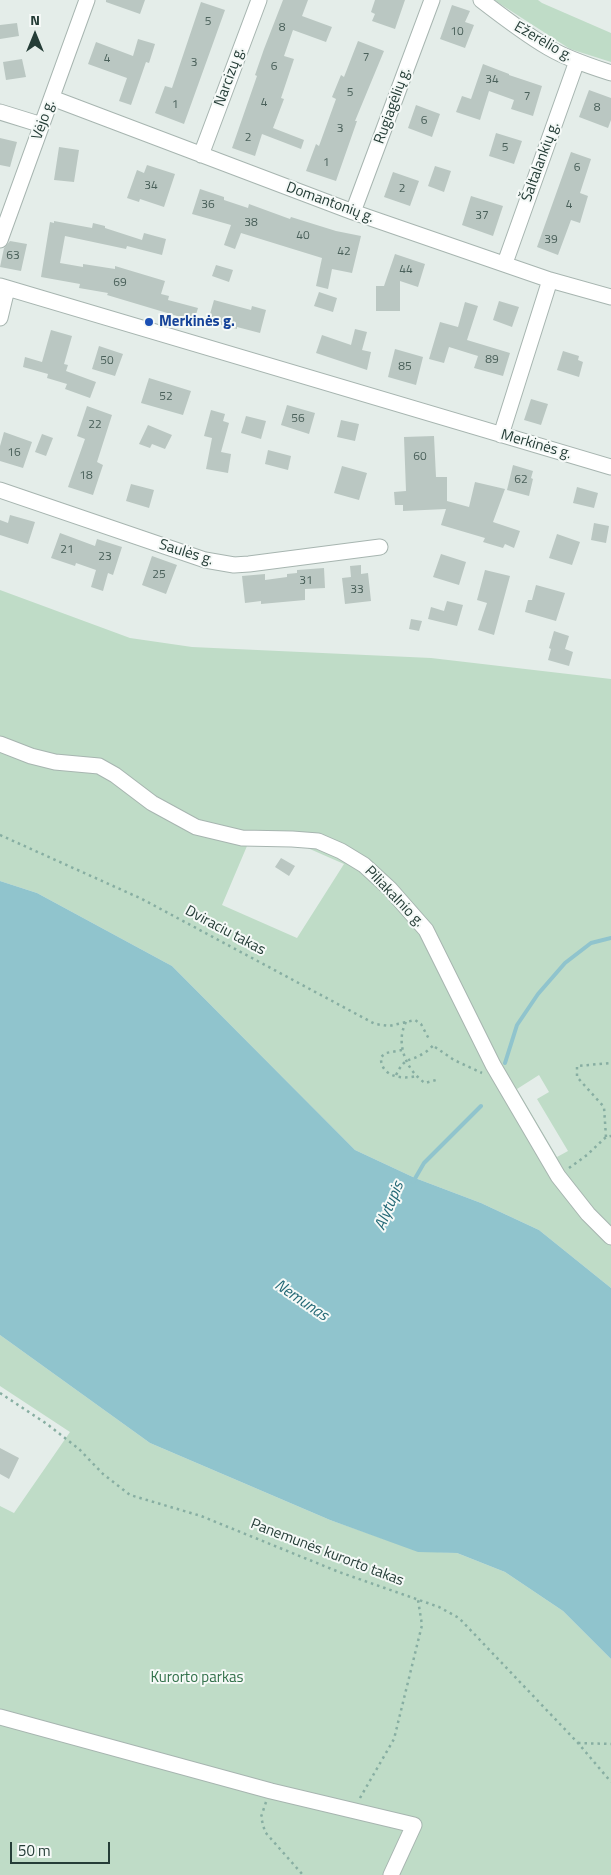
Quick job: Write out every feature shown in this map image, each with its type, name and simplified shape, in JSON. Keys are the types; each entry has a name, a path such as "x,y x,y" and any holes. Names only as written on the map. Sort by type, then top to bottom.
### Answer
{"street":[{"name":"Vėjo g.","path":"0,240 87,0"},
{"name":"Narcizų g.","path":"201,155 259,0"},
{"name":"Rugiagėlių g.","path":"353,212 432,0"},
{"name":"Ežerėlio g.","path":"482,0 506,20 549,48 577,61 611,73"},
{"name":"Šaltalankių g.","path":"505,263 577,61"},
{"name":"Domantonių g.","path":"52,98 353,212 550,280 611,297"},
{"path":"0,112 42,125"},
{"path":"501,435 550,280"},
{"path":"0,318 4,288"},
{"name":"Merkinės g.","path":"4,288 611,467"},
{"name":"Saulės g.","path":"0,490 220,564 249,564 380,547"},
{"name":"Piliakalnio g.","path":"0,744 31,756 55,762 99,766 115,775 152,803 196,827 242,838 292,838 318,841 341,851 364,865 390,889 426,930 493,1065 558,1176 588,1214 611,1237"},
{"path":"0,1717 271,1791 414,1825 391,1875"}],"path":[{"name":"Dviraciu takas","path":"0,835 142,899 375,1024 389,1026 407,1021"},
{"path":"430,1041 418,1021 412,1019 407,1021 401,1031 402,1050 416,1076 425,1083 436,1080"},
{"path":"395,1076 406,1060 423,1054 435,1046 454,1060 485,1075"},
{"path":"402,1050 386,1053 381,1057 381,1064 387,1073 395,1076 407,1078 416,1076"},
{"path":"606,1137 604,1107 577,1077 577,1066 611,1063"},
{"path":"558,1176 587,1155 606,1137 611,1136"},
{"name":"Panemunės kurorto takas","path":"0,1393 47,1424 79,1449 102,1474 130,1495 201,1516 339,1572 439,1607 459,1618 578,1743 611,1782"},
{"path":"354,1811 394,1738 422,1625 418,1600"},
{"path":"578,1743 611,1744"},
{"path":"271,1791 261,1817 265,1832 303,1875"}],"green space":[{"path":"494,0 538,0 611,33 611,62 570,49"},
{"path":"0,590 130,638 192,647 431,658 611,679 611,1288 539,1230 481,1203 415,1178 355,1150 172,966 37,893 0,881","holes":["247,846 303,846 344,864 297,938 222,905","539,1075 549,1092 537,1099 568,1151 557,1157 517,1089"]},
{"name":"Kurorto parkas","path":"0,1335 150,1443 330,1520 418,1551 457,1553 505,1572 563,1611 611,1659 611,1875 0,1875 0,1506 14,1513 70,1432 0,1386"}],"water":[{"name":"Nemunas","path":"0,881 37,893 172,966 355,1150 415,1178 481,1203 539,1230 611,1288 611,1659 563,1611 505,1572 457,1553 418,1552 330,1520 150,1443 0,1335"}],"building":[{"path":"106,0 145,0 140,14 106,2"},
{"path":"283,0 308,0 302,16 332,27 326,42 293,30 284,56 294,59 281,98 284,99 273,128 304,140 301,149 262,134 255,156 232,148 257,76 255,75"},
{"path":"375,0 405,0 395,29 372,21 375,14 371,12"},
{"path":"201,2 225,10 184,124 155,113 165,86 172,88"},
{"path":"452,5 470,11 465,22 474,25 465,48 440,39"},
{"path":"17,23 19,36 0,39 0,25"},
{"path":"138,39 155,44 149,63 146,62 131,105 119,101 127,78 88,64 96,42 133,56"},
{"path":"358,41 384,51 355,121 357,121 336,181 306,171 316,144 319,146 336,99 332,97 341,75 344,77"},
{"path":"22,59 26,77 6,80 3,62"},
{"path":"483,64 542,86 533,116 511,109 514,100 489,91 480,120 456,112 462,96 471,99"},
{"path":"589,90 611,98 611,120 608,128 579,117"},
{"path":"416,105 440,114 432,137 408,128"},
{"path":"496,133 522,141 514,164 489,156"},
{"path":"0,138 17,142 10,167 0,165"},
{"path":"59,147 79,150 74,182 54,180"},
{"path":"571,152 591,159 580,193 588,196 580,223 571,220 558,255 537,247"},
{"path":"147,165 175,174 164,207 140,199 139,202 127,198 137,170 144,173"},
{"path":"435,166 451,171 444,192 428,186"},
{"path":"393,172 419,181 410,206 384,197"},
{"path":"200,189 248,208 249,204 290,219 291,217 336,231 361,236 352,273 332,269 328,289 316,286 322,258 241,233 235,249 224,245 231,225 192,214"},
{"path":"471,196 503,206 493,236 462,225"},
{"path":"54,221 92,228 93,223 142,240 144,233 166,239 162,255 127,246 126,249 65,236 60,263 83,267 83,264 115,269 115,266 165,281 161,294 169,296 168,300 198,308 194,321 107,295 108,293 79,288 80,284 41,277 50,222 54,223"},
{"path":"10,241 27,244 21,271 0,267 4,248"},
{"path":"395,254 425,264 418,287 400,281 400,311 376,311 376,286 384,286"},
{"path":"216,265 233,270 229,282 212,276"},
{"path":"319,292 337,298 333,312 314,306"},
{"path":"214,300 251,310 252,306 266,310 260,333 208,321"},
{"path":"499,301 519,307 512,327 493,320"},
{"path":"465,302 478,306 467,340 510,353 503,376 474,368 478,356 449,347 444,363 429,359 440,322 458,327"},
{"path":"355,329 367,332 362,350 371,352 367,370 316,353 322,335 351,345"},
{"path":"51,330 72,336 64,364 68,365 66,371 96,382 90,398 65,389 67,384 47,378 48,374 23,367 25,357 42,362"},
{"path":"99,346 123,354 115,376 92,369"},
{"path":"395,349 423,357 416,385 388,377"},
{"path":"563,351 579,356 578,360 583,362 579,377 557,370"},
{"path":"149,378 191,391 183,415 141,403"},
{"path":"531,399 548,404 541,425 524,420"},
{"path":"287,405 315,413 309,434 281,425"},
{"path":"87,406 112,415 97,462 103,465 93,495 68,487 85,439 77,436"},
{"path":"211,410 225,414 223,421 229,423 221,452 231,454 228,473 206,469 212,438 204,436"},
{"path":"246,416 266,421 261,439 241,433"},
{"path":"341,420 359,424 355,441 337,437"},
{"path":"148,425 172,435 165,449 152,444 150,448 139,444"},
{"path":"4,432 32,442 23,468 0,461 0,446"},
{"path":"42,434 53,438 46,456 35,452"},
{"path":"434,436 436,477 447,477 447,501 469,507 475,482 505,489 493,522 520,531 514,548 505,544 503,548 483,542 485,538 441,525 446,509 403,511 403,505 395,505 394,492 406,491 404,437"},
{"path":"268,450 291,456 288,470 265,464"},
{"path":"513,465 533,471 529,496 507,490"},
{"path":"342,466 367,473 359,500 334,493"},
{"path":"131,484 154,490 149,508 126,501"},
{"path":"577,487 598,493 594,508 573,503"},
{"path":"10,515 35,522 28,544 0,535 0,520 8,523"},
{"path":"594,523 609,526 606,543 591,540"},
{"path":"60,533 95,546 97,539 122,547 113,575 108,573 103,591 91,587 96,570 76,563 75,566 51,558"},
{"path":"557,534 580,542 572,565 549,558"},
{"path":"441,554 466,562 459,585 433,577"},
{"path":"152,556 177,565 166,594 142,585"},
{"path":"361,565 361,574 368,573 371,601 345,604 342,578 351,577 350,566"},
{"path":"324,568 325,588 305,589 305,600 261,604 261,601 245,603 242,576 265,574 265,580 287,577 287,574 297,573 297,570"},
{"path":"485,570 510,576 494,635 478,630 487,603 477,600"},
{"path":"536,585 565,593 556,621 525,612 528,600 532,600"},
{"path":"447,601 463,605 457,626 428,619 431,607 444,611"},
{"path":"411,619 422,621 419,631 409,629"},
{"path":"554,631 569,636 565,649 573,652 569,666 548,660"},
{"path":"281,858 295,866 289,876 275,867"},
{"path":"0,1448 19,1458 9,1479 0,1474"}],"waterway":[{"name":"Alytupis","path":"505,1063 517,1025 538,994 565,963 591,943 611,938"},
{"name":"Alytupis","path":"413,1182 424,1163 481,1106"}],"place":[{"name":"Merkinės g.","path":"149,322"}]}
